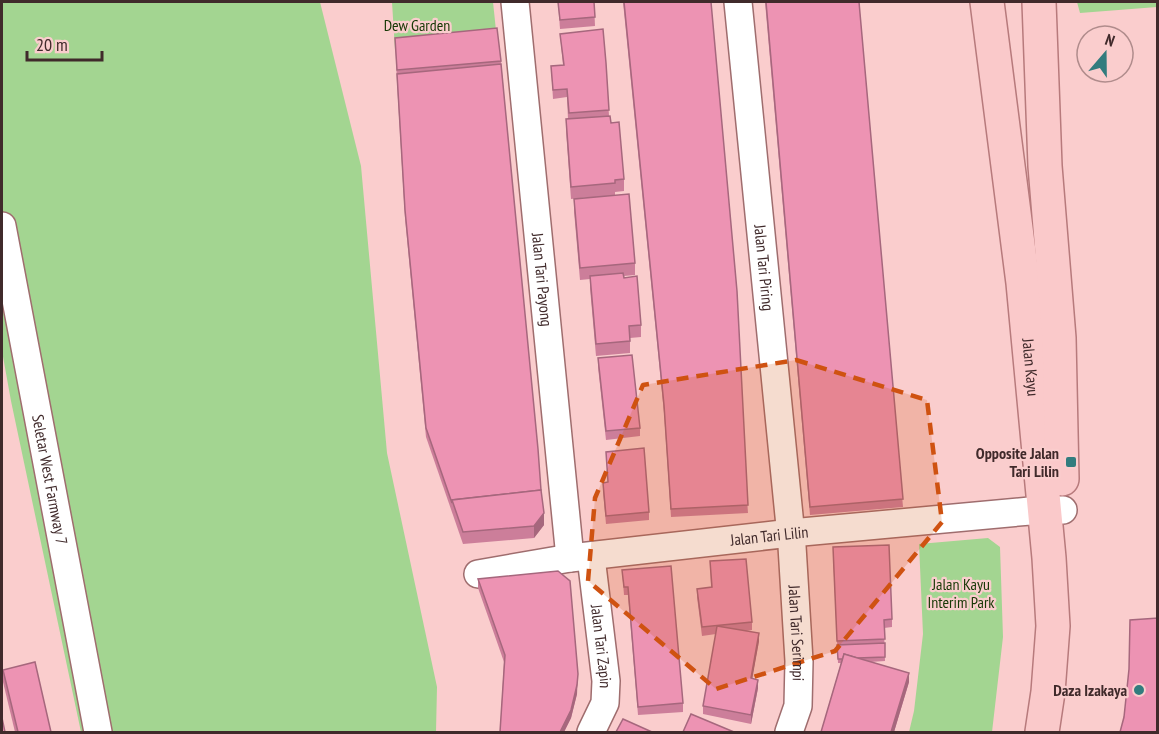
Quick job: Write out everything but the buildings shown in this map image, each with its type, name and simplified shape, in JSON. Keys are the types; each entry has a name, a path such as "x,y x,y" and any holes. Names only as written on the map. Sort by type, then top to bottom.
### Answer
{"main road":[{"name":"Jalan Kayu","path":"987,2 1069,625 1065,695 1060,732"},
{"name":"Jalan Kayu","path":"1039,2 1046,166 1059,338 1053,626 1048,692 1042,732"}],"street":[{"name":"Jalan Tari Payong","path":"515,2 580,557"},
{"name":"Jalan Tari Piring","path":"738,2 791,533"},
{"name":"Seletar West Farmway 7","path":"2,226 98,732"},
{"name":"Jalan Tari Lilin","path":"478,574 580,557 791,533 1054,510"},
{"name":"Jalan Tari Serimpi","path":"789,732 798,706 799,661 791,533"},
{"name":"Jalan Tari Zapin","path":"580,557 606,681 605,703 591,732"}],"highlighted area":[{"path":"796,360 927,400 942,522 835,651 716,689 588,581 595,498 643,385"}],"green space":[{"path":"2,2 320,2 361,166 387,453 437,687 436,732 81,732 2,351"},
{"name":"Dew Garden","path":"392,2 493,2 497,40 395,50"},
{"path":"1077,2 1157,2 1157,7 1080,13"},
{"name":"Jalan Kayu Interim Park","path":"988,538 1000,547 1003,637 992,732 909,732 914,711 923,634 919,544"}],"place":[{"name":"Opposite Jalan Tari Lilin","path":"1071,462"},
{"name":"Daza Izakaya","path":"1139,690"}]}
